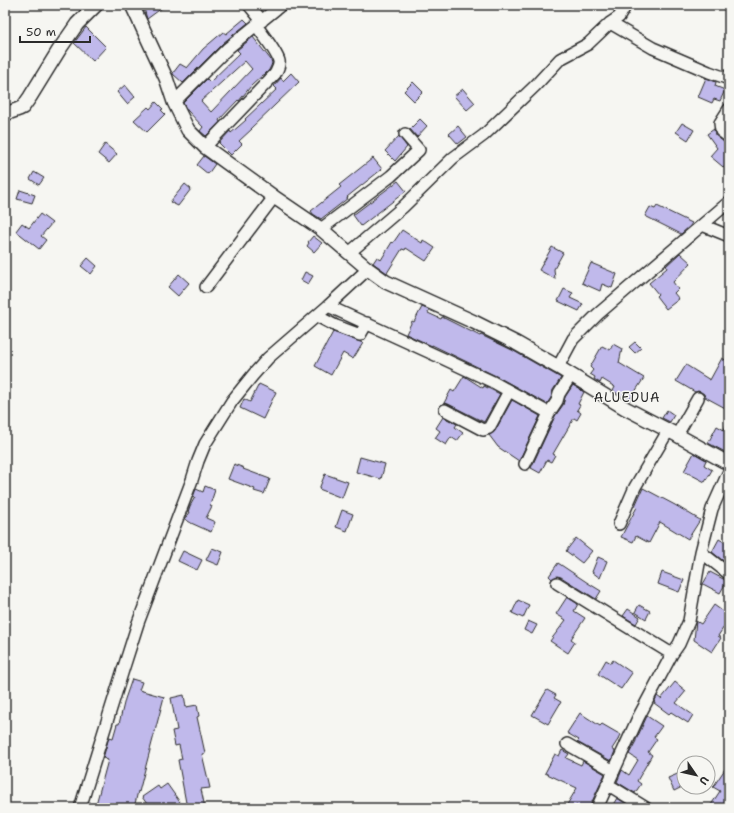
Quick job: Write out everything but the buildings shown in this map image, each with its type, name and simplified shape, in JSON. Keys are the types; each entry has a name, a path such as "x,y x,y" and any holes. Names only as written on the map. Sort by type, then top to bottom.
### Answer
{"street":[{"path":"5,114 23,107 58,50 77,24 96,5"},
{"path":"132,5 166,78 174,102 188,130 206,147 274,197 321,229 368,269 386,282 516,343 625,408 724,461 729,462"},
{"path":"206,147 275,74 278,68 279,61 275,52 249,5"},
{"path":"174,102 228,48 281,5"},
{"path":"350,253 402,207 452,158 484,135 535,86 560,59 588,44 610,23 619,17 626,5"},
{"path":"610,23 653,48 729,80"},
{"path":"729,109 720,123 721,131 729,137"},
{"path":"321,229 391,176 419,150 405,134"},
{"path":"206,287 274,197"},
{"path":"558,367 573,339 598,314 729,202"},
{"path":"702,225 729,236"},
{"path":"80,808 138,623 198,461 206,444 232,401 268,358 317,316 368,269"},
{"path":"328,306 444,359 509,391 549,413"},
{"path":"317,316 336,326 360,335 367,323"},
{"path":"525,464 549,413 571,375"},
{"path":"445,410 483,430 489,428 509,391"},
{"path":"619,524 635,487 698,398"},
{"path":"597,808 638,718 672,654 679,644 689,621 701,552 712,509 729,472"},
{"path":"701,552 729,574"},
{"path":"557,583 672,654"},
{"path":"567,744 614,771"},
{"path":"607,784 646,808"}],"district":[{"name":"ALUEDUA","path":"627,397"}]}
